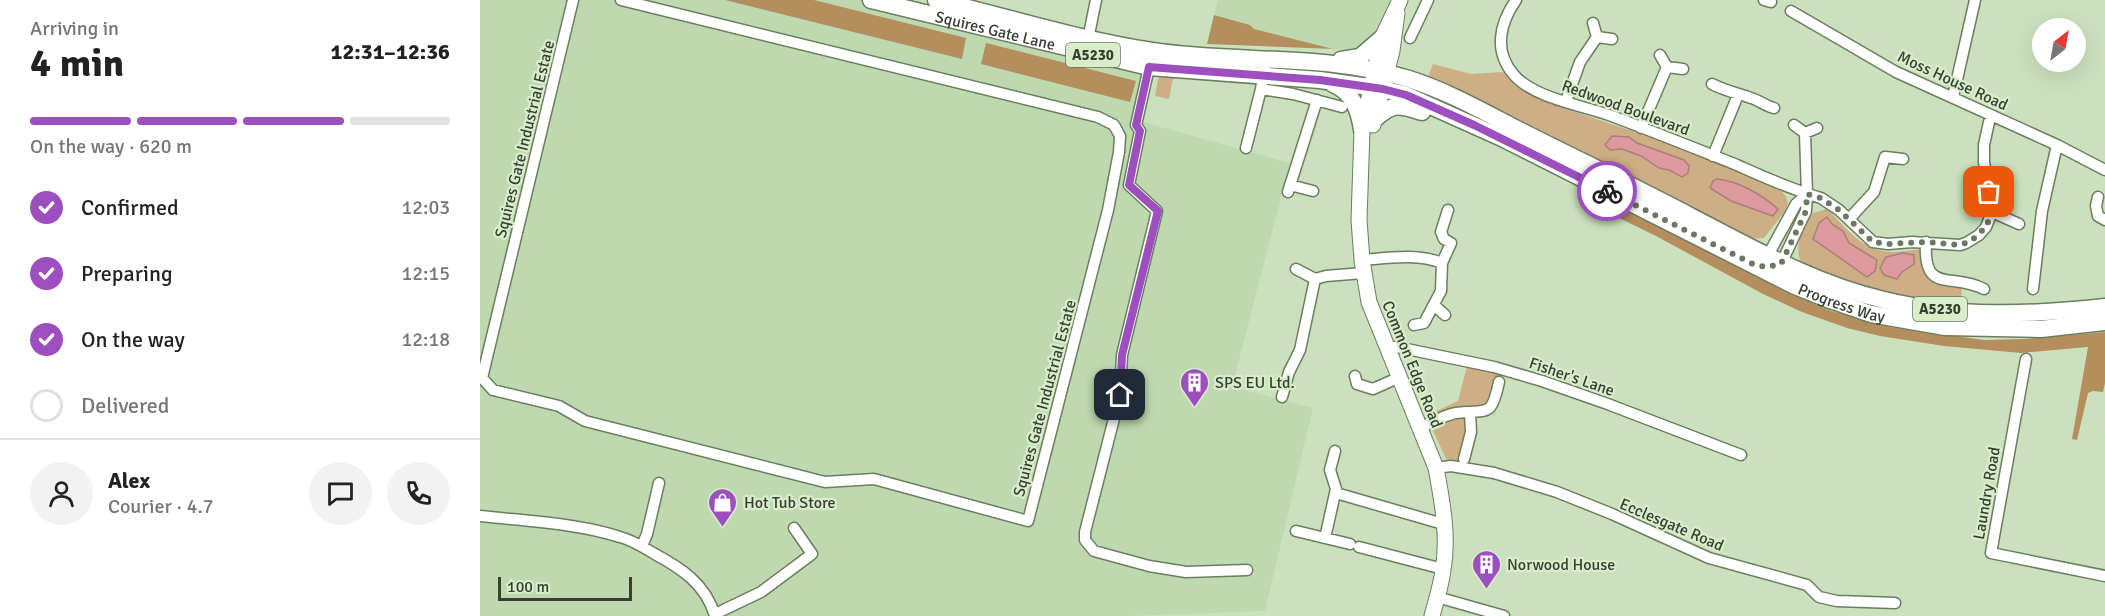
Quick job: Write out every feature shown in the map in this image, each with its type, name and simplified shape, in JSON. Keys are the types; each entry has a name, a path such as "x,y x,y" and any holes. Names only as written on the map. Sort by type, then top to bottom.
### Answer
{"main road":[{"name":"Squires Gate Lane","path":"871,0 1151,59 1320,80 1378,80"},
{"name":"Squires Gate Lane","path":"936,0 1086,45"},
{"name":"Common Edge Road","path":"1398,4 1382,38 1378,80 1361,170 1359,220 1369,302 1436,468 1441,492 1443,569 1432,616"},
{"name":"Common Edge Road","path":"1378,80 1395,30 1398,4"},
{"path":"1329,63 1360,57 1382,38"},
{"name":"Squires Gate Lane","path":"1263,74 1329,63 1378,80"},
{"path":"1320,80 1336,85 1349,95 1369,124 1384,110 1396,106 1455,123 1474,125"},
{"name":"Progress Way","path":"1378,80 1770,260 1843,288 1885,301 1956,312 2007,315 2105,307"},
{"name":"Progress Way","path":"1378,80 1435,89 1455,98 1654,197 1770,260 1785,275 1841,298 1851,307 1871,314 1945,327 2041,329 2105,322"}],"street":[{"name":"Squires Gate Industrial Estate","path":"573,0 482,378 493,390 559,406 585,421 825,482 874,479 1028,521 1108,210 1120,136 1114,124 1098,117 621,0"},
{"path":"1086,45 1096,0"},
{"path":"1410,38 1428,0"},
{"name":"Redwood Boulevard","path":"1516,0 1504,20 1500,40 1504,59 1514,75 1521,81 1566,101 1829,202 1873,242 1888,244 1926,242 1960,245 1979,235 1986,227 1992,212"},
{"path":"1953,97 1975,0"},
{"name":"Moss House Road","path":"1791,11 1893,70 2057,145 2105,170"},
{"path":"1593,23 1597,38"},
{"path":"1566,101 1580,62 1597,38"},
{"path":"1597,38 1612,39"},
{"path":"1660,55 1667,67"},
{"path":"1151,59 1136,125 1140,131 1129,185 1158,211 1122,355 1120,395 1085,532 1085,540 1089,547 1101,554 1173,571 1247,570"},
{"path":"1667,67 1683,69"},
{"path":"1641,128 1667,67"},
{"path":"1246,148 1263,74"},
{"name":"Squires Gate Lane","path":"1263,74 1293,94 1342,107"},
{"path":"1712,84 1774,108"},
{"path":"1713,156 1738,95"},
{"path":"1313,191 1289,188 1317,100"},
{"path":"1989,122 1983,146 1992,212 2019,224"},
{"path":"1794,125 1805,133"},
{"path":"1805,133 1817,128"},
{"path":"1770,260 1806,211 1805,133"},
{"path":"2032,289 2042,211 2057,145"},
{"path":"1849,219 1874,192 1885,157 1881,146"},
{"path":"1885,157 1903,159"},
{"path":"1770,260 1796,204 1807,194"},
{"path":"2098,197 2097,216 2105,220"},
{"path":"1448,210 1441,232 1444,239 1451,243 1464,240"},
{"path":"1926,242 1926,262 1928,272 1932,276 1943,280 1968,282 1984,289"},
{"path":"1414,326 1424,323 1435,306 1443,283 1442,263 1451,243"},
{"path":"1296,269 1315,279 1363,266 1420,257 1442,263"},
{"path":"1282,397 1289,372 1305,353 1315,279"},
{"path":"1435,306 1445,315"},
{"name":"Fisher's Lane","path":"1387,347 1397,347 1494,367 1542,381 1741,455"},
{"name":"Laundry Road","path":"2026,359 1990,553 2105,576"},
{"path":"1354,384 1373,389 1400,377"},
{"path":"1420,428 1455,414 1480,412 1491,407 1499,382"},
{"path":"1464,459 1471,432 1470,413"},
{"path":"1325,538 1336,493 1330,470 1335,451"},
{"name":"Ecclesgate Road","path":"1436,468 1451,466 1494,473 1557,492 1709,558 1807,585 1819,597 1895,603"},
{"path":"642,546 659,483"},
{"path":"1336,493 1443,524"},
{"path":"480,516 604,532 623,537 687,573 700,586 715,615 762,592 812,554 794,528"},
{"path":"1296,531 1443,569"},
{"path":"1437,597 1503,616"}],"shaded area":[{"path":"480,0 871,0 1155,68 1143,122 1290,163 1232,387 1313,408 1265,611 1129,616 480,616"},
{"path":"725,0 814,0 966,38 962,59"},
{"path":"1218,0 1394,0 1374,35 1354,50 1333,49 1254,29 1250,25 1214,15"},
{"path":"1214,15 1250,25 1254,29 1333,49 1207,44"},
{"path":"986,43 1136,81 1130,102 981,64"},
{"path":"1433,64 1471,74 1503,72 1519,87 1557,106 1669,143 1778,188 1786,196 1788,204 1764,238 1748,239 1426,82"},
{"path":"1174,73 1169,99 1155,96 1161,74"},
{"path":"1612,136 1629,137 1637,143 1684,160 1689,166 1688,173 1682,177 1659,168 1641,156 1622,149 1610,150 1605,145"},
{"path":"1717,179 1750,190 1778,209 1773,216 1731,201 1710,188 1713,181"},
{"path":"1610,202 1777,287 1831,311 1891,327 1984,340 2105,332 2103,392 2088,393 2077,440 2072,439 2088,347 2021,353 1944,346 1880,336 1847,328 1802,312 1763,294 1602,209 1605,203"},
{"path":"1827,209 1859,240 1874,249 1894,252 1925,250 1928,271 1962,281 1961,305 1901,298 1804,268 1800,261 1798,247 1802,233 1813,213"},
{"path":"1827,217 1832,224 1843,231 1849,243 1877,260 1875,271 1867,277 1813,239 1819,223"},
{"path":"1903,253 1914,255 1914,264 1902,272 1897,279 1884,275 1880,268 1886,257"},
{"path":"1467,366 1501,375 1493,404 1470,413 1463,464 1448,463 1426,416 1458,401"}],"way so far":[{"path":"1607,191 1755,265 1767,267 1781,264 1806,211 1807,194 1829,202 1873,242 1888,244 1926,242 1960,245 1971,241 1986,227 1992,212 1989,192"}],"place":[{"name":"SPS EU Ltd.","path":"1194,408"},
{"name":"Hot Tub Store","path":"723,528"},
{"name":"Norwood House","path":"1486,590"}],"route":[{"path":"1120,395 1122,355 1158,211 1129,185 1140,131 1136,125 1149,67 1320,80 1383,89 1406,95 1502,138 1607,191"}]}
